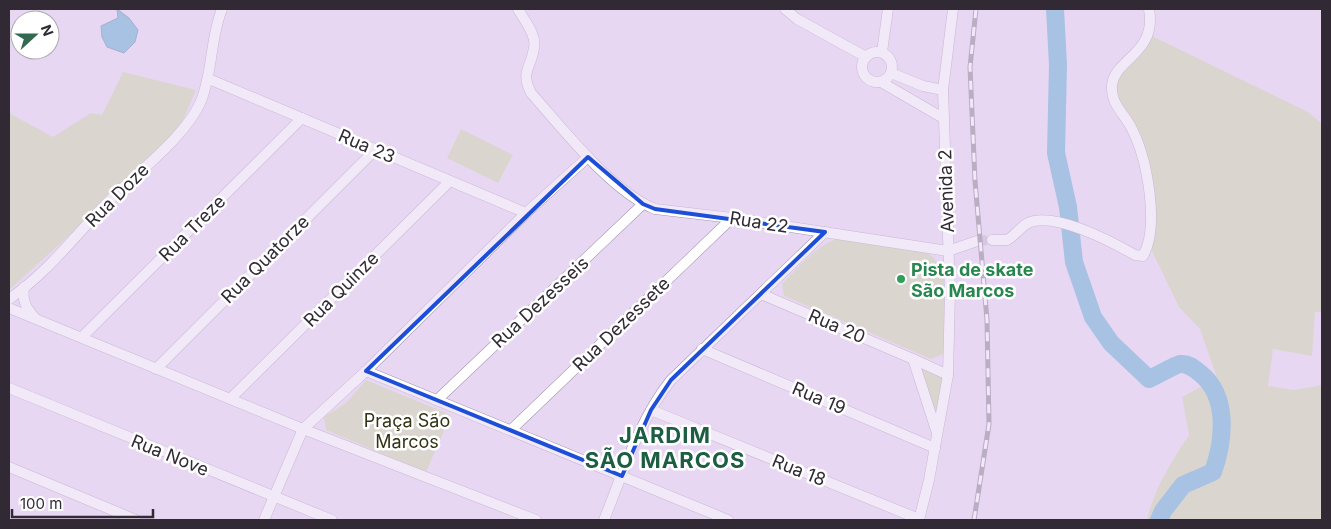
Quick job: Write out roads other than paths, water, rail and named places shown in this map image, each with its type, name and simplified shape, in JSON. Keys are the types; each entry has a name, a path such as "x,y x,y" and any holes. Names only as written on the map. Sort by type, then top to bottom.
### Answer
{"street":[{"name":"Rua Doze","path":"9,299 24,287 183,129 200,103 208,79 212,48 222,9"},
{"name":"Rua 22","path":"517,9 533,37 535,48 526,71 526,82 531,93 588,157 643,204 655,209 732,218 948,251"},
{"path":"785,9 797,19 866,57"},
{"path":"882,52 888,9"},
{"name":"Avenida 2","path":"919,520 938,434 948,375 950,293 943,90 953,9"},
{"path":"992,240 1007,240 1028,223 1042,221 1064,224 1085,230 1135,255 1143,256 1149,245 1152,218 1147,179 1132,129 1116,106 1112,84 1121,67 1138,53 1148,34 1148,9"},
{"path":"892,73 891,61 882,52 876,52 866,57 862,69 864,75 874,82 881,82 943,118"},
{"path":"881,82 892,73"},
{"path":"892,73 923,86 943,90"},
{"name":"Rua 23","path":"208,79 526,213"},
{"name":"Rua Treze","path":"82,337 302,118"},
{"name":"Rua Quatorze","path":"156,369 376,149"},
{"path":"264,520 303,429 366,371 526,213 588,157"},
{"name":"Rua Quinze","path":"231,398 450,180"},
{"name":"Rua Dezesseis","path":"437,400 643,204"},
{"name":"Rua Dezessete","path":"511,430 732,218"},
{"path":"604,520 650,410 670,380 825,232"},
{"path":"948,251 977,241"},
{"path":"24,287 22,298 27,309 35,318"},
{"name":"Rua 20","path":"761,294 948,375"},
{"path":"9,308 303,429 536,520"},
{"name":"Rua 19","path":"702,349 935,448"},
{"path":"913,359 938,434"},
{"path":"366,371 728,520"},
{"name":"Rua Nove","path":"9,388 332,520"},
{"name":"Rua 18","path":"650,410 919,520"},
{"path":"9,467 136,520"}],"water":[{"path":"117,9 129,18 138,30 135,42 124,53 107,47 102,37 101,26 118,18"}],"waterway":[{"path":"1055,9 1058,65 1056,153 1068,207 1074,262 1093,317 1111,343 1149,379 1180,364 1189,365 1210,384 1220,407 1222,420 1220,447 1213,472 1183,485 1163,511 1159,520"}],"tunnel":[{"path":"977,241 992,240"}],"railway":[{"path":"974,520 989,424 987,320 975,181 970,67 976,9"}],"place":[{"name":"Pista de skate São Marcos","path":"901,279"}],"district":[{"name":"JARDIM SÃO MARCOS","path":"665,448"}],"park label":[{"name":"Praça São Marcos","path":"407,430"}]}
